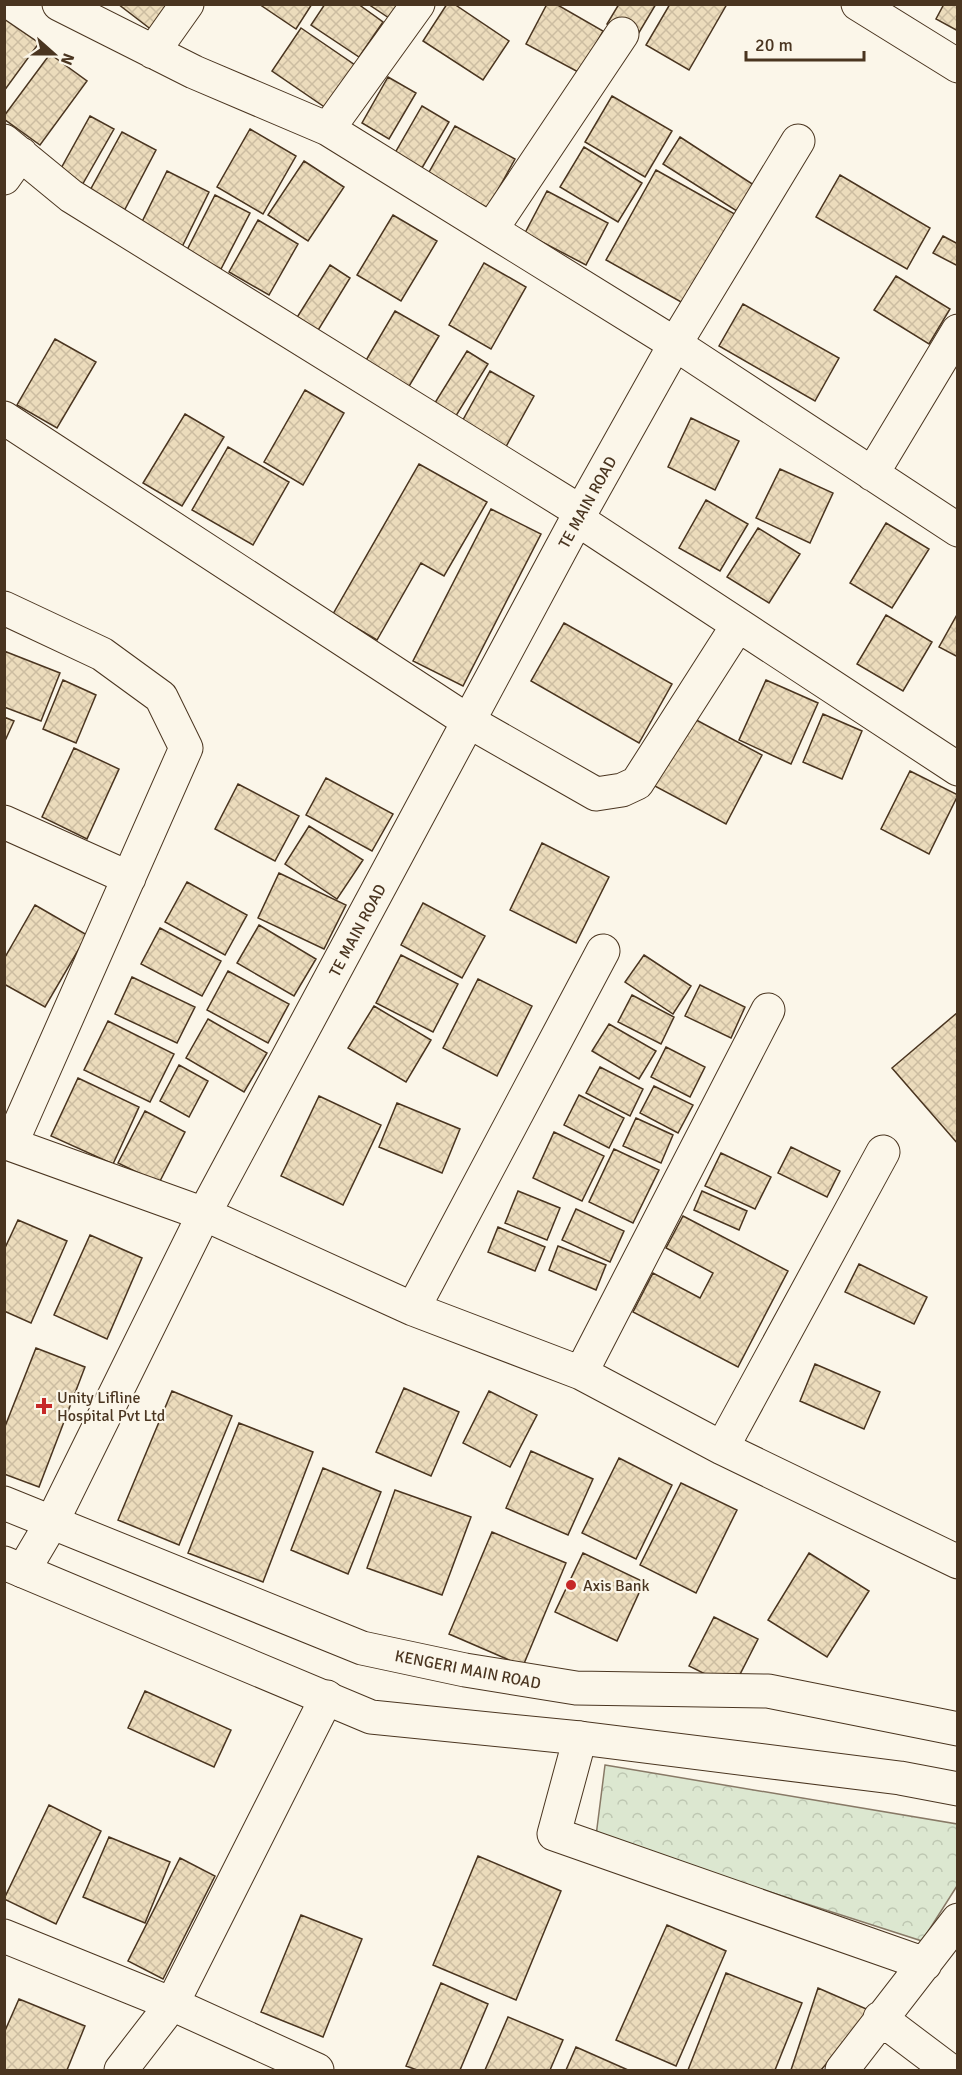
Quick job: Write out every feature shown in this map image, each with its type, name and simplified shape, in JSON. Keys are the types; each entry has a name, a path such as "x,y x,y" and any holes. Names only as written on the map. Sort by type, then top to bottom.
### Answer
{"street":[{"path":"59,4 153,52 328,129 675,344 957,530"},
{"path":"153,52 187,4"},
{"path":"328,129 418,4"},
{"path":"858,4 957,66"},
{"path":"491,230 622,34"},
{"name":"TE MAIN ROAD","path":"14,1567 52,1522 204,1214 579,515 675,344 798,141"},
{"path":"10,158 579,515 738,625 957,769"},
{"path":"872,474 957,331"},
{"path":"4,418 468,721 596,794 622,790 637,783 738,625"},
{"path":"4,608 102,654 161,697 186,748 8,1143 204,1214 413,1309 580,1373 722,1448 957,1562"},
{"path":"4,822 129,878"},
{"path":"413,1309 603,951"},
{"path":"580,1373 768,1010"},
{"path":"722,1448 883,1152"},
{"name":"KENGERI MAIN ROAD","path":"4,1503 362,1648 465,1670 576,1688 768,1691 957,1729"},
{"path":"14,1567 371,1717 580,1738 900,1778 957,1789"},
{"path":"121,2070 172,2004 327,1697"},
{"path":"580,1738 554,1834 925,1964"},
{"path":"842,2070 957,1920"},
{"path":"4,1936 172,2004 317,2070"},
{"path":"880,2018 949,2070"}],"green space":[{"path":"605,1765 957,1824 957,1886 922,1941 596,1836"}],"building":[{"path":"118,4 178,4 157,34"},
{"path":"259,4 312,4 296,29"},
{"path":"325,4 358,4 383,22 359,57 311,25"},
{"path":"368,4 402,4 392,20"},
{"path":"447,4 454,4 509,41 483,80 423,41"},
{"path":"547,4 556,4 603,31 580,73 526,44"},
{"path":"619,4 656,4 634,41 607,24"},
{"path":"670,4 727,4 689,70 646,45"},
{"path":"944,4 958,4 958,31 936,19"},
{"path":"4,19 39,43 4,91"},
{"path":"301,28 355,65 326,108 272,71"},
{"path":"50,54 87,81 40,145 4,119 4,116"},
{"path":"388,77 416,93 389,139 362,123"},
{"path":"612,96 672,131 645,177 585,142"},
{"path":"422,106 449,122 422,168 395,153"},
{"path":"90,116 114,129 77,194 54,181"},
{"path":"455,126 515,159 488,208 428,174"},
{"path":"250,129 296,156 263,214 217,187"},
{"path":"122,132 156,150 123,213 88,194"},
{"path":"680,137 760,189 743,215 663,164"},
{"path":"584,147 642,183 618,222 560,187"},
{"path":"304,161 344,187 308,241 268,215"},
{"path":"656,170 740,217 690,307 606,260"},
{"path":"167,171 209,192 179,253 137,232"},
{"path":"840,175 930,228 907,269 816,217"},
{"path":"547,191 608,223 586,265 525,233"},
{"path":"215,195 250,213 221,269 186,252"},
{"path":"393,215 437,241 401,301 357,275"},
{"path":"258,220 298,244 269,295 229,272"},
{"path":"943,236 958,244 958,266 933,253"},
{"path":"484,263 526,287 491,349 449,325"},
{"path":"330,265 350,278 317,332 296,319"},
{"path":"896,276 950,309 929,344 874,310"},
{"path":"743,304 839,358 815,401 719,346"},
{"path":"395,311 439,336 408,388 365,362"},
{"path":"55,339 96,362 57,428 17,405"},
{"path":"467,351 488,364 454,419 433,406"},
{"path":"490,371 534,396 503,452 459,427"},
{"path":"305,390 344,413 303,485 264,462"},
{"path":"185,414 224,437 182,506 143,483"},
{"path":"691,418 739,441 715,490 668,467"},
{"path":"228,447 289,482 253,545 192,510"},
{"path":"419,464 487,502 444,576 421,563 377,640 333,614"},
{"path":"780,469 833,493 810,543 756,518"},
{"path":"706,500 748,524 720,571 679,548"},
{"path":"491,509 541,534 463,686 413,661"},
{"path":"886,523 929,549 892,608 850,583"},
{"path":"758,528 800,554 769,603 727,577"},
{"path":"958,613 958,657 939,647"},
{"path":"886,615 932,642 903,691 857,664"},
{"path":"564,623 672,684 639,743 531,681"},
{"path":"4,651 60,673 41,721 4,707"},
{"path":"63,680 96,695 76,743 43,729"},
{"path":"766,680 818,703 791,764 739,740"},
{"path":"823,714 862,731 842,779 803,762"},
{"path":"687,715 762,755 726,824 651,784"},
{"path":"4,717 14,721 4,743"},
{"path":"74,748 119,769 87,839 42,817"},
{"path":"910,771 958,795 929,854 881,829"},
{"path":"326,778 393,814 372,851 306,815"},
{"path":"238,784 299,816 275,861 215,829"},
{"path":"309,826 363,860 337,899 285,864"},
{"path":"542,843 609,877 576,943 510,910"},
{"path":"279,873 346,905 324,949 258,918"},
{"path":"187,882 247,915 225,955 165,922"},
{"path":"423,903 485,936 462,978 401,945"},
{"path":"35,905 87,935 45,1007 4,984 4,959"},
{"path":"259,925 316,959 294,996 237,963"},
{"path":"160,928 221,961 202,996 141,964"},
{"path":"401,955 458,984 433,1032 376,1003"},
{"path":"644,955 691,986 673,1014 625,982"},
{"path":"228,971 289,1004 268,1043 207,1010"},
{"path":"132,977 195,1007 177,1043 115,1014"},
{"path":"478,979 532,1006 497,1076 443,1048"},
{"path":"700,985 745,1007 731,1038 685,1016"},
{"path":"632,995 674,1017 661,1044 618,1022"},
{"path":"374,1006 431,1040 406,1082 348,1048"},
{"path":"958,1012 958,1144 892,1068"},
{"path":"208,1019 267,1053 244,1092 186,1058"},
{"path":"108,1021 174,1054 150,1102 84,1070"},
{"path":"609,1024 656,1051 639,1079 592,1051"},
{"path":"666,1047 705,1067 690,1097 651,1077"},
{"path":"179,1065 208,1081 189,1117 160,1101"},
{"path":"600,1067 643,1089 630,1116 586,1093"},
{"path":"78,1078 139,1107 113,1164 51,1136"},
{"path":"654,1086 693,1105 678,1133 640,1113"},
{"path":"579,1095 624,1118 609,1148 564,1125"},
{"path":"319,1096 381,1125 343,1205 281,1176"},
{"path":"397,1103 460,1129 442,1173 379,1147"},
{"path":"145,1111 185,1132 159,1183 118,1163"},
{"path":"636,1118 673,1135 661,1163 623,1146"},
{"path":"554,1132 604,1156 582,1201 533,1178"},
{"path":"791,1147 840,1171 827,1197 778,1173"},
{"path":"614,1149 659,1170 633,1223 589,1202"},
{"path":"721,1153 771,1177 755,1209 705,1186"},
{"path":"518,1191 560,1208 547,1240 505,1223"},
{"path":"702,1191 747,1211 739,1230 694,1210"},
{"path":"576,1209 624,1231 610,1262 562,1240"},
{"path":"683,1216 788,1271 738,1367 633,1312 653,1273 700,1298 713,1273 666,1248"},
{"path":"18,1220 67,1241 31,1323 4,1311 4,1250"},
{"path":"498,1227 545,1247 535,1271 488,1252"},
{"path":"90,1235 142,1258 107,1339 54,1315"},
{"path":"558,1246 606,1265 596,1290 549,1270"},
{"path":"859,1264 927,1297 914,1324 845,1292"},
{"path":"36,1348 85,1367 39,1487 4,1474 4,1429"},
{"path":"815,1364 880,1392 864,1429 800,1401"},
{"path":"404,1388 459,1412 431,1476 376,1452"},
{"path":"172,1391 232,1416 179,1545 118,1520"},
{"path":"489,1391 537,1415 510,1467 463,1443"},
{"path":"239,1423 313,1452 263,1582 188,1553"},
{"path":"531,1451 593,1479 568,1535 506,1508"},
{"path":"619,1458 672,1485 636,1559 582,1533"},
{"path":"323,1468 381,1492 348,1574 291,1550"},
{"path":"681,1483 737,1510 696,1593 640,1565"},
{"path":"395,1490 471,1517 442,1595 367,1568"},
{"path":"492,1532 566,1563 523,1666 449,1634"},
{"path":"583,1553 644,1582 617,1641 555,1612"},
{"path":"809,1553 869,1591 827,1657 768,1620"},
{"path":"714,1617 758,1639 733,1688 689,1666"},
{"path":"145,1691 231,1730 214,1767 128,1728"},
{"path":"49,1805 101,1831 56,1924 4,1899"},
{"path":"109,1837 170,1862 145,1923 83,1897"},
{"path":"478,1856 561,1891 516,2000 433,1965"},
{"path":"180,1858 215,1876 163,1979 128,1961"},
{"path":"301,1915 362,1939 323,2037 261,2012"},
{"path":"667,1925 726,1951 676,2066 616,2040"},
{"path":"726,1973 802,2003 775,2070 688,2070"},
{"path":"441,1983 488,2004 460,2070 417,2070 406,2066"},
{"path":"818,1988 871,2011 821,2070 791,2070"},
{"path":"19,1999 85,2026 67,2070 4,2070 4,2033"},
{"path":"508,2017 563,2040 550,2070 485,2070"},
{"path":"576,2047 628,2070 566,2070"}],"place":[{"name":"Unity Lifline Hospital Pvt Ltd","path":"44,1406"},
{"name":"Axis Bank","path":"571,1585"}]}
